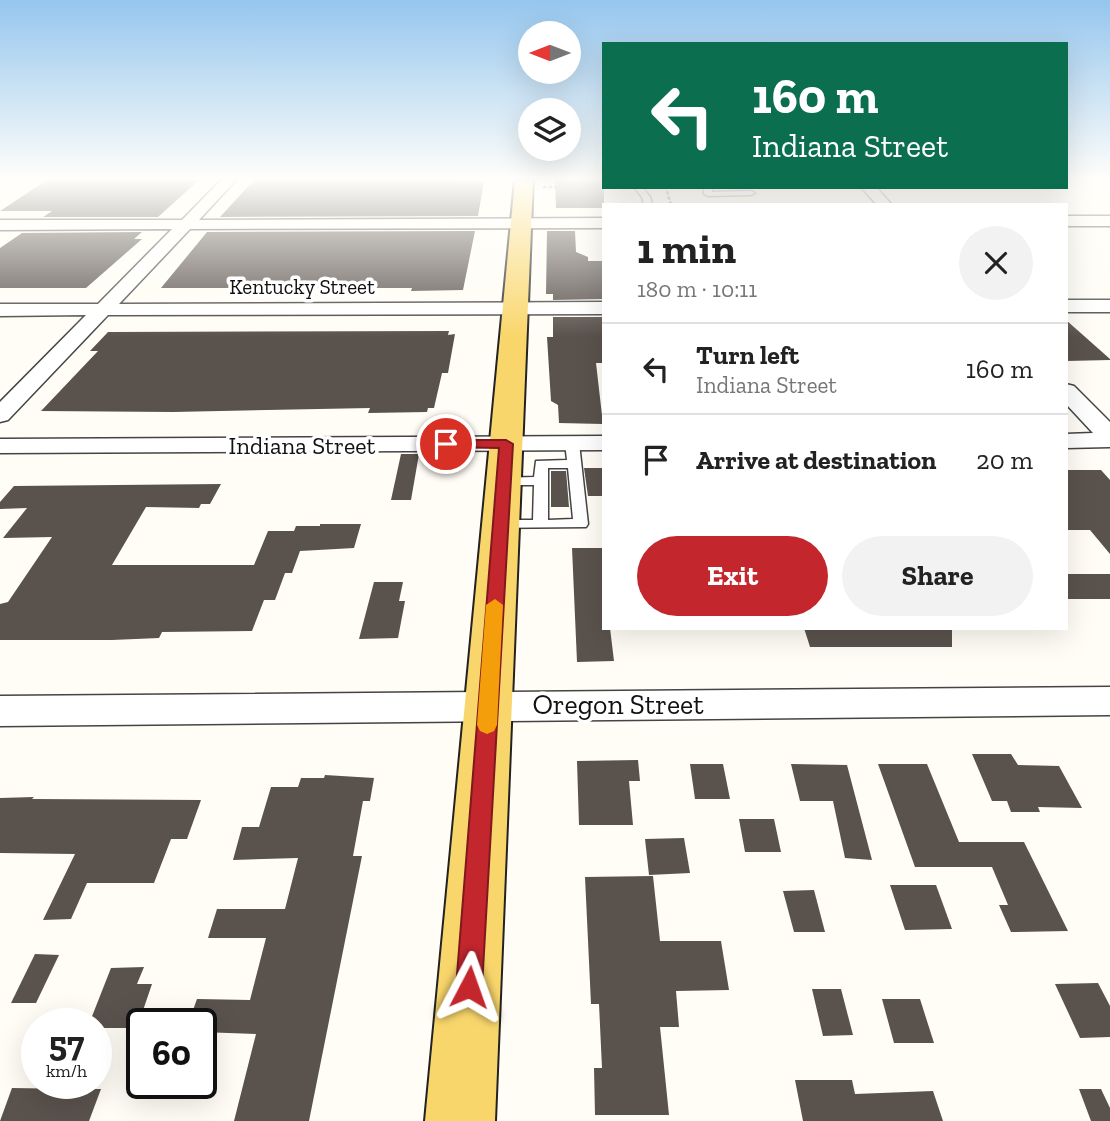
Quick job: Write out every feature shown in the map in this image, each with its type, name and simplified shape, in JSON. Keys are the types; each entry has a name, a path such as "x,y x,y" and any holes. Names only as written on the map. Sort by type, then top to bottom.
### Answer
{"main road":[{"path":"460,1121 488,705 518,491 515,308 520,232"}],"street":[{"path":"0,415 178,232"},
{"path":"1068,306 1110,306"},
{"name":"Kentucky Street","path":"0,310 602,308"},
{"path":"1068,393 1110,438"},
{"path":"1068,441 1110,438"},
{"name":"Indiana Street","path":"0,446 518,491 574,454 602,444"},
{"name":"Oregon Street","path":"0,710 1110,701"}],"lane":[{"path":"574,454 581,524 518,491 541,464 574,454"}],"building":[{"path":"142,232 134,239 142,239 86,288 0,288 0,248 22,233"},
{"path":"207,232 475,232 463,290 161,288"},
{"path":"547,232 575,232 576,252 588,257 588,261 602,261 602,299 553,300 553,294 546,294"},
{"path":"553,317 602,317 602,363 596,363 602,424 559,423 558,405 551,401 547,337 553,337"},
{"path":"1068,322 1110,359 1068,361"},
{"path":"449,331 448,335 455,334 448,373 442,373 434,408 428,408 427,412 368,413 370,408 173,412 41,411 98,351 90,351 108,332"},
{"path":"401,454 419,454 411,500 391,500"},
{"path":"584,468 602,468 602,496 588,496"},
{"path":"1068,470 1101,470 1110,480 1110,554 1090,530 1068,530"},
{"path":"551,471 566,471 569,507 551,507"},
{"path":"221,484 210,504 201,504 199,508 146,507 112,565 254,565 268,531 294,531 296,526 320,524 361,524 354,548 300,551 292,573 285,573 275,600 264,600 252,631 162,632 159,638 112,640 0,640 0,604 8,602 52,537 3,538 27,508 0,509 0,502 14,486"},
{"path":"572,548 602,548 602,630 610,630 614,661 577,662"},
{"path":"1068,574 1110,574 1110,599 1068,599"},
{"path":"374,582 403,582 399,601 405,601 398,638 359,639"},
{"path":"805,630 952,630 952,647 810,647"},
{"path":"972,754 1011,754 1018,765 1059,766 1082,808 1038,807 1040,812 1011,812 1007,801 992,801"},
{"path":"638,760 640,781 629,781 633,825 579,825 577,761"},
{"path":"690,764 723,764 730,799 695,799"},
{"path":"791,764 847,765 872,860 845,858 833,801 800,801"},
{"path":"878,764 927,764 959,842 1024,842 1068,931 1011,932 999,905 1008,905 992,867 915,867"},
{"path":"325,775 374,778 370,801 363,801 353,856 362,856 309,1121 234,1121 256,1034 217,1033 217,1008 194,1008 197,999 250,1000 266,938 208,938 217,909 285,909 298,858 233,860 242,827 259,827 271,787 298,787 301,778 324,778"},
{"path":"34,797 32,799 201,800 187,839 171,839 154,883 87,883 71,919 43,920 75,854 0,853 0,798"},
{"path":"739,819 774,819 781,852 745,852"},
{"path":"684,838 690,873 649,875 645,839"},
{"path":"653,876 660,941 721,941 729,990 676,991 679,1027 660,1027 669,1115 595,1115 594,1068 602,1068 599,1004 591,1004 585,877"},
{"path":"890,885 936,885 952,929 905,930"},
{"path":"814,890 825,932 794,932 783,891"},
{"path":"35,954 59,955 36,1003 11,1003"},
{"path":"144,967 137,984 152,984 144,1008 126,1008 126,1028 112,1028 112,1008 95,1008 111,968"},
{"path":"1098,983 1110,1006 1110,1037 1080,1038 1055,984"},
{"path":"812,989 841,989 853,1035 823,1036"},
{"path":"882,999 920,999 934,1043 894,1043"},
{"path":"795,1080 852,1080 855,1094 933,1091 943,1121 803,1121"},
{"path":"12,1088 21,1088 21,1099 97,1099 89,1121 0,1121"},
{"path":"1079,1089 1101,1089 1110,1108 1110,1121 1091,1121"}],"slow traffic":[{"path":"487,725 495,605"}],"route":[{"path":"446,444 506,444 469,987"}]}
